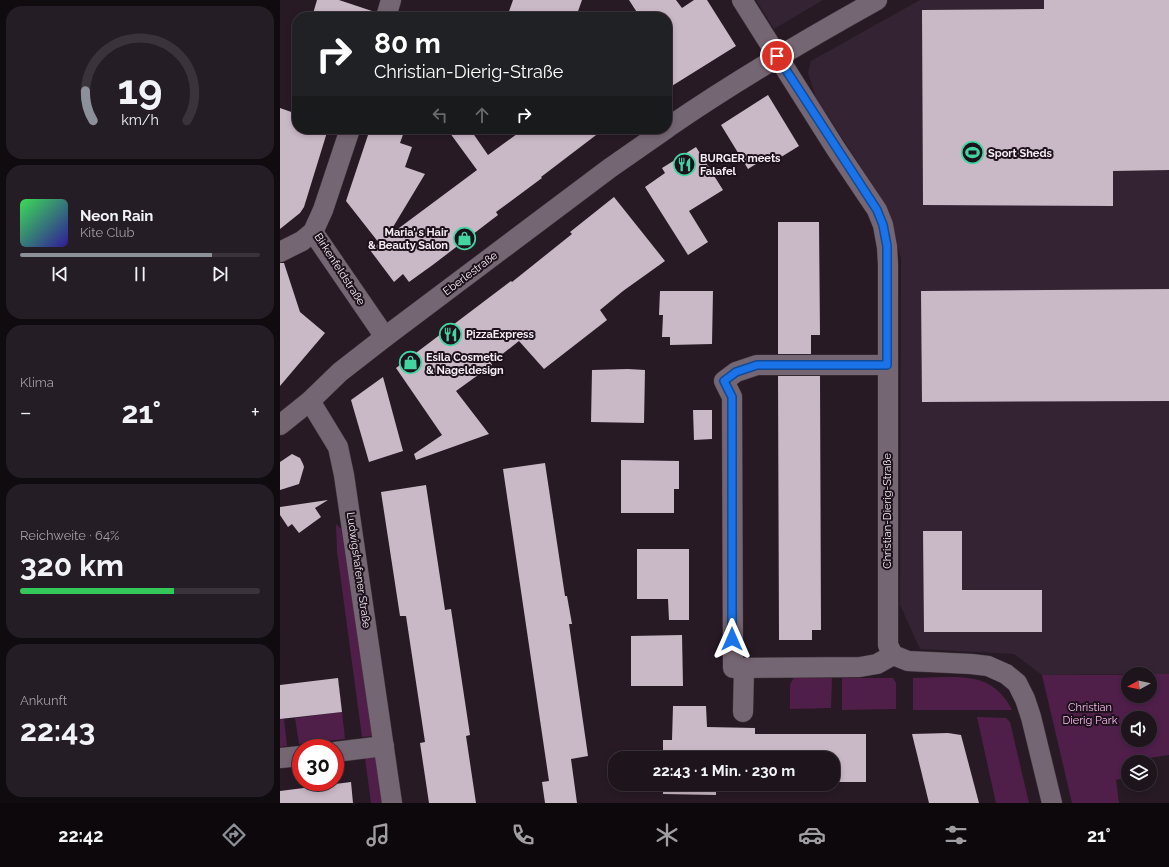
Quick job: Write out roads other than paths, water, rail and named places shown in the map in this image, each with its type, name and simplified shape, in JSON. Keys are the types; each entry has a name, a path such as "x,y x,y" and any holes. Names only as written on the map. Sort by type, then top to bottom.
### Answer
{"street":[{"path":"387,12 391,0"},
{"name":"Christian-Dierig-Straße","path":"742,0 877,210 883,225 887,246 887,629 888,645 893,655"},
{"name":"Eberlestraße","path":"672,125 777,56 877,0"},
{"name":"Birkenfeldstraße","path":"348,134 330,190 313,232 385,337"},
{"name":"Eberlestraße","path":"280,424 310,401 340,372 385,337 610,168 659,134"},
{"path":"280,252 302,241 313,232"},
{"path":"887,365 757,365 736,372 724,381 732,397 733,668 860,667 877,664 893,655 908,660 988,666 1006,674 1016,683 1025,699 1031,717 1052,803"},
{"name":"Ludwigshafener Straße","path":"310,401 338,447 344,475 392,803"},
{"path":"743,712 744,668"},
{"path":"344,751 384,746"},
{"path":"280,758 292,757"}],"place":[{"name":"Sport Sheds","path":"972,153"},
{"name":"BURGER meets Falafel","path":"684,164"},
{"name":"Maria' s Hair & Beauty Salon","path":"464,238"},
{"name":"PizzaExpress","path":"451,334"},
{"name":"Esila Cosmetic & Nageldesign","path":"410,363"}],"park label":[{"name":"Christian Dierig Park","path":"1090,713"}]}
